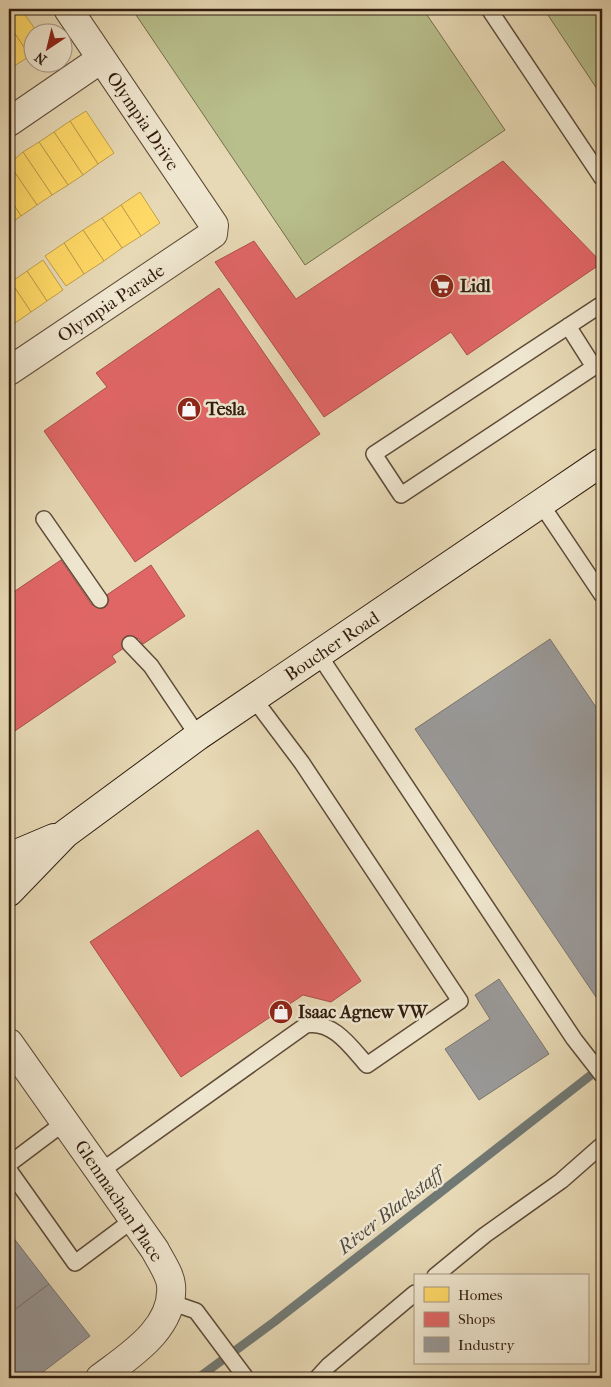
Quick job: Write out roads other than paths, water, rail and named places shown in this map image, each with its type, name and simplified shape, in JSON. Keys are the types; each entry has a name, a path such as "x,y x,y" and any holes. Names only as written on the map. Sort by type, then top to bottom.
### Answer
{"street":[{"name":"Olympia Drive","path":"68,9 214,225 213,234"},
{"path":"9,122 101,59"},
{"name":"Olympia Parade","path":"9,371 213,234"},
{"name":"Boucher Road","path":"9,892 65,834 198,736 602,462"},
{"name":"Boucher Road","path":"9,857 65,834"},
{"name":"Glenmachan Place","path":"9,1043 101,1170 155,1250 171,1283 170,1302"},
{"path":"100,1378 144,1344 162,1320 170,1302"}],"lane":[{"path":"489,9 602,178"},
{"path":"568,326 594,367 401,495 374,454 568,326 602,304"},
{"path":"541,504 602,595"},
{"path":"44,519 100,600"},
{"path":"130,644 150,666 198,736"},
{"path":"319,655 574,1039 602,1075"},
{"path":"101,1170 306,1026 317,1023 329,1028 350,1046 367,1065 460,1001 302,763 254,699"},
{"path":"9,1164 65,1122"},
{"path":"438,1274 485,1234 561,1181 602,1145"},
{"path":"9,1170 75,1263 134,1219"},
{"path":"317,1378 328,1366 414,1294"},
{"path":"170,1302 196,1311 244,1375"}],"waterway":[{"name":"River Blackstaff","path":"198,1378 274,1322 600,1068"}],"place":[{"name":"Lidl","path":"442,286"},
{"name":"Tesla","path":"189,409"},
{"name":"Isaac Agnew VW","path":"281,1012"}]}
